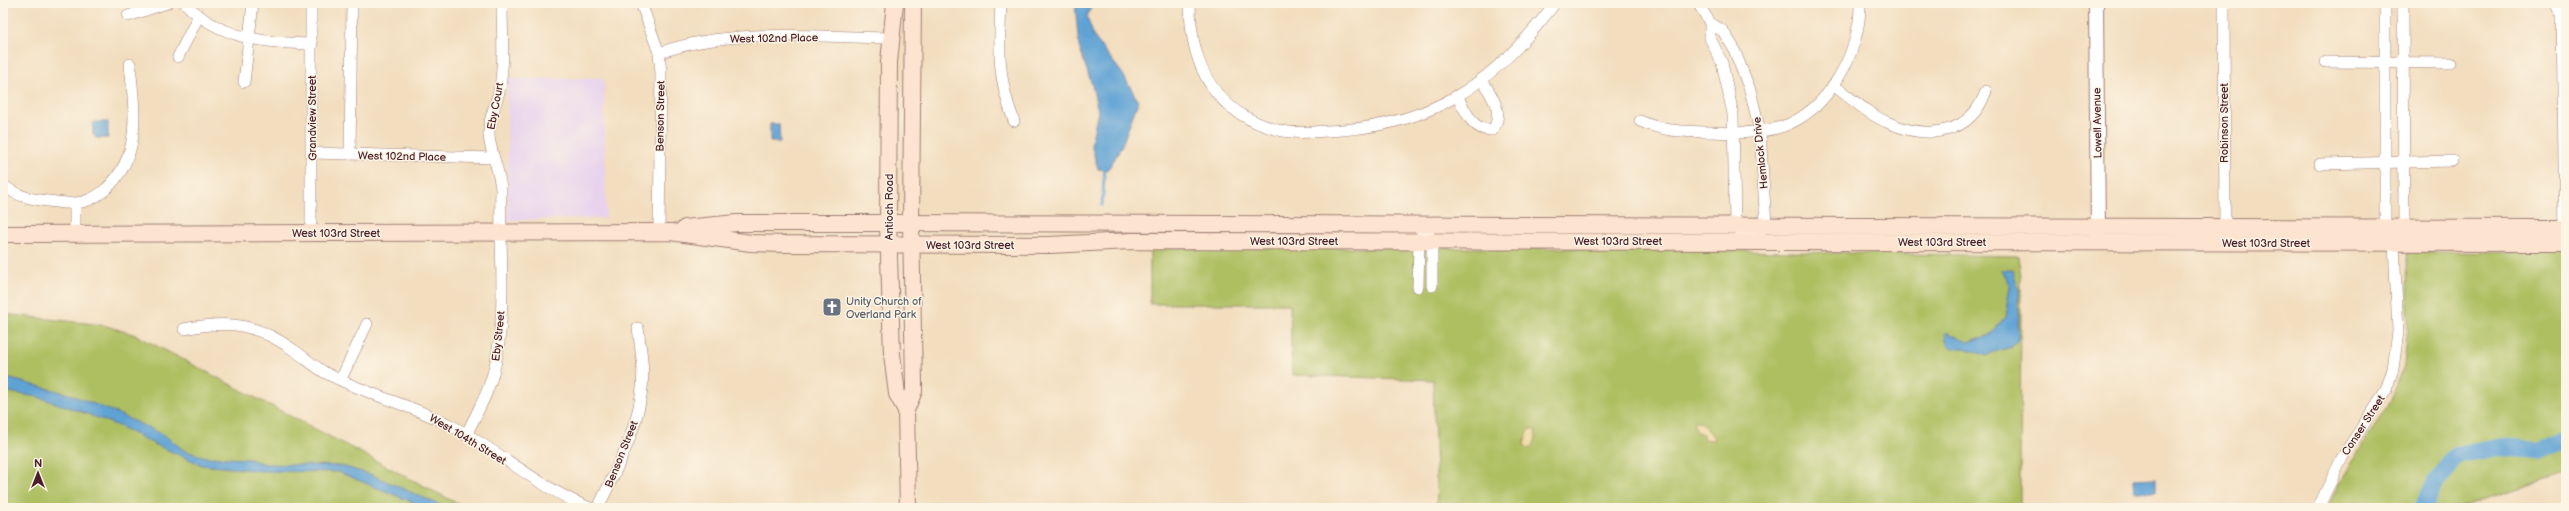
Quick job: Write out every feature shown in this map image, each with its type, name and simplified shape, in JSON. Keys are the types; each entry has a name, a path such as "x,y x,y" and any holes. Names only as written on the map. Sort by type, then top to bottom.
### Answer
{"main road":[{"name":"Antioch Road","path":"895,3 889,62 888,222 892,354 897,394 906,410"},
{"name":"Antioch Road","path":"908,508 906,410 914,391 911,245 912,3"},
{"name":"West 103rd Street","path":"665,232 712,225 888,222 1425,225 2098,226 2225,235 2394,244 2565,235"},
{"path":"712,225 723,231 729,240"},
{"name":"West 103rd Street","path":"3,234 665,232 729,240 785,244 911,245 1049,245 1131,241 2098,242 2386,227 2565,235"}],"street":[{"path":"128,16 168,3"},
{"path":"185,3 198,17 212,26 249,38 269,43 312,44"},
{"path":"244,82 253,3"},
{"name":"Grandview Street","path":"311,3 311,233"},
{"path":"350,154 352,3"},
{"name":"Eby Court","path":"500,232 500,176 493,158 489,136 491,116 499,91 502,3"},
{"name":"Benson Street","path":"640,3 659,53 665,232"},
{"path":"1001,3 1000,72 1002,87 1014,121"},
{"path":"1190,3 1190,32 1194,51 1201,69 1217,94 1242,115 1279,130 1314,132 1394,122 1417,115 1457,96 1482,79 1521,44 1555,3"},
{"name":"Hemlock Drive","path":"1698,3 1710,23 1724,32 1733,47 1750,90 1760,131 1766,225"},
{"path":"1640,121 1673,132 1734,133 1760,131 1782,127 1817,104 1833,85 1854,48 1860,24 1860,3"},
{"name":"Lowell Avenue","path":"2096,3 2098,242"},
{"name":"Robinson Street","path":"2224,3 2225,235"},
{"name":"Conser Street","path":"2318,508 2342,458 2386,390 2394,369 2398,332 2394,244 2386,227 2385,3"},
{"path":"2394,244 2404,227 2403,3"},
{"path":"2557,3 2562,15 2565,235"},
{"path":"178,57 198,17"},
{"name":"Hemlock Drive","path":"1710,23 1710,38 1722,63 1728,87 1734,133 1734,225"},
{"name":"West 102nd Place","path":"659,53 700,41 730,39 778,36 891,38"},
{"path":"2326,62 2386,64 2451,63"},
{"path":"5,190 29,198 75,205 89,201 112,183 125,167 130,155 134,130 130,64"},
{"path":"1457,96 1475,126 1483,130 1492,130 1498,122 1499,113 1482,79"},
{"path":"1833,85 1883,120 1904,128 1922,131 1939,131 1966,122 1978,109 1986,91"},
{"name":"West 102nd Place","path":"312,153 493,158"},
{"path":"2320,164 2386,161 2452,161"},
{"path":"75,205 75,234"},
{"path":"1418,287 1425,242 1425,225"},
{"path":"1734,225 1750,241 1766,225"},
{"name":"Eby Street","path":"466,435 481,406 496,362 501,319 500,232"},
{"path":"1425,242 1432,286"},
{"name":"West 104th Street","path":"184,329 227,323 253,328 273,337 324,372 405,404 466,435 538,482 590,508"},
{"path":"341,379 368,324"},
{"name":"Benson Street","path":"598,508 636,421 641,394 643,367 638,328"}],"shaded area":[{"path":"604,78 606,218 508,220 507,79"}],"green space":[{"path":"1150,248 1568,248 2018,256 2021,276 2020,508 1437,508 1433,380 1292,375 1290,304 1150,304"},
{"path":"2407,252 2566,253 2566,473 2457,508 2327,508 2344,474 2391,400 2404,366 2408,325"},
{"path":"3,314 103,325 136,335 466,508 3,508"}],"sand":[{"path":"1696,421 1702,423 1714,438 1713,440 1703,439 1703,434 1697,432 1693,422"},
{"path":"1529,429 1535,430 1536,438 1532,447 1527,449 1524,444"}],"water":[{"path":"1075,3 1093,3 1087,17 1094,37 1122,73 1138,103 1121,146 1107,170 1098,169 1091,144 1098,111 1092,85 1079,47"},
{"path":"93,122 108,122 108,138 96,138 93,135"},
{"path":"770,124 779,124 780,142 770,142"},
{"path":"2001,270 2012,270 2019,288 2018,340 2012,347 1993,352 1987,356 1965,348 1954,349 1947,344 1945,334 1947,332 1967,342 1990,335 2005,317 2010,286"},
{"path":"3,377 69,394 112,411 164,435 185,451 206,457 249,459 265,464 342,466 372,475 447,508 427,508 338,472 262,471 202,465 154,444 121,427 82,412 38,397 3,391"},
{"path":"2156,478 2156,491 2134,491 2134,479"}],"waterway":[{"path":"1102,205 1105,167"},
{"path":"2423,508 2436,481 2457,455 2497,447 2540,450 2566,437"}],"place":[{"name":"Unity Church of Overland Park","path":"832,307"}]}
